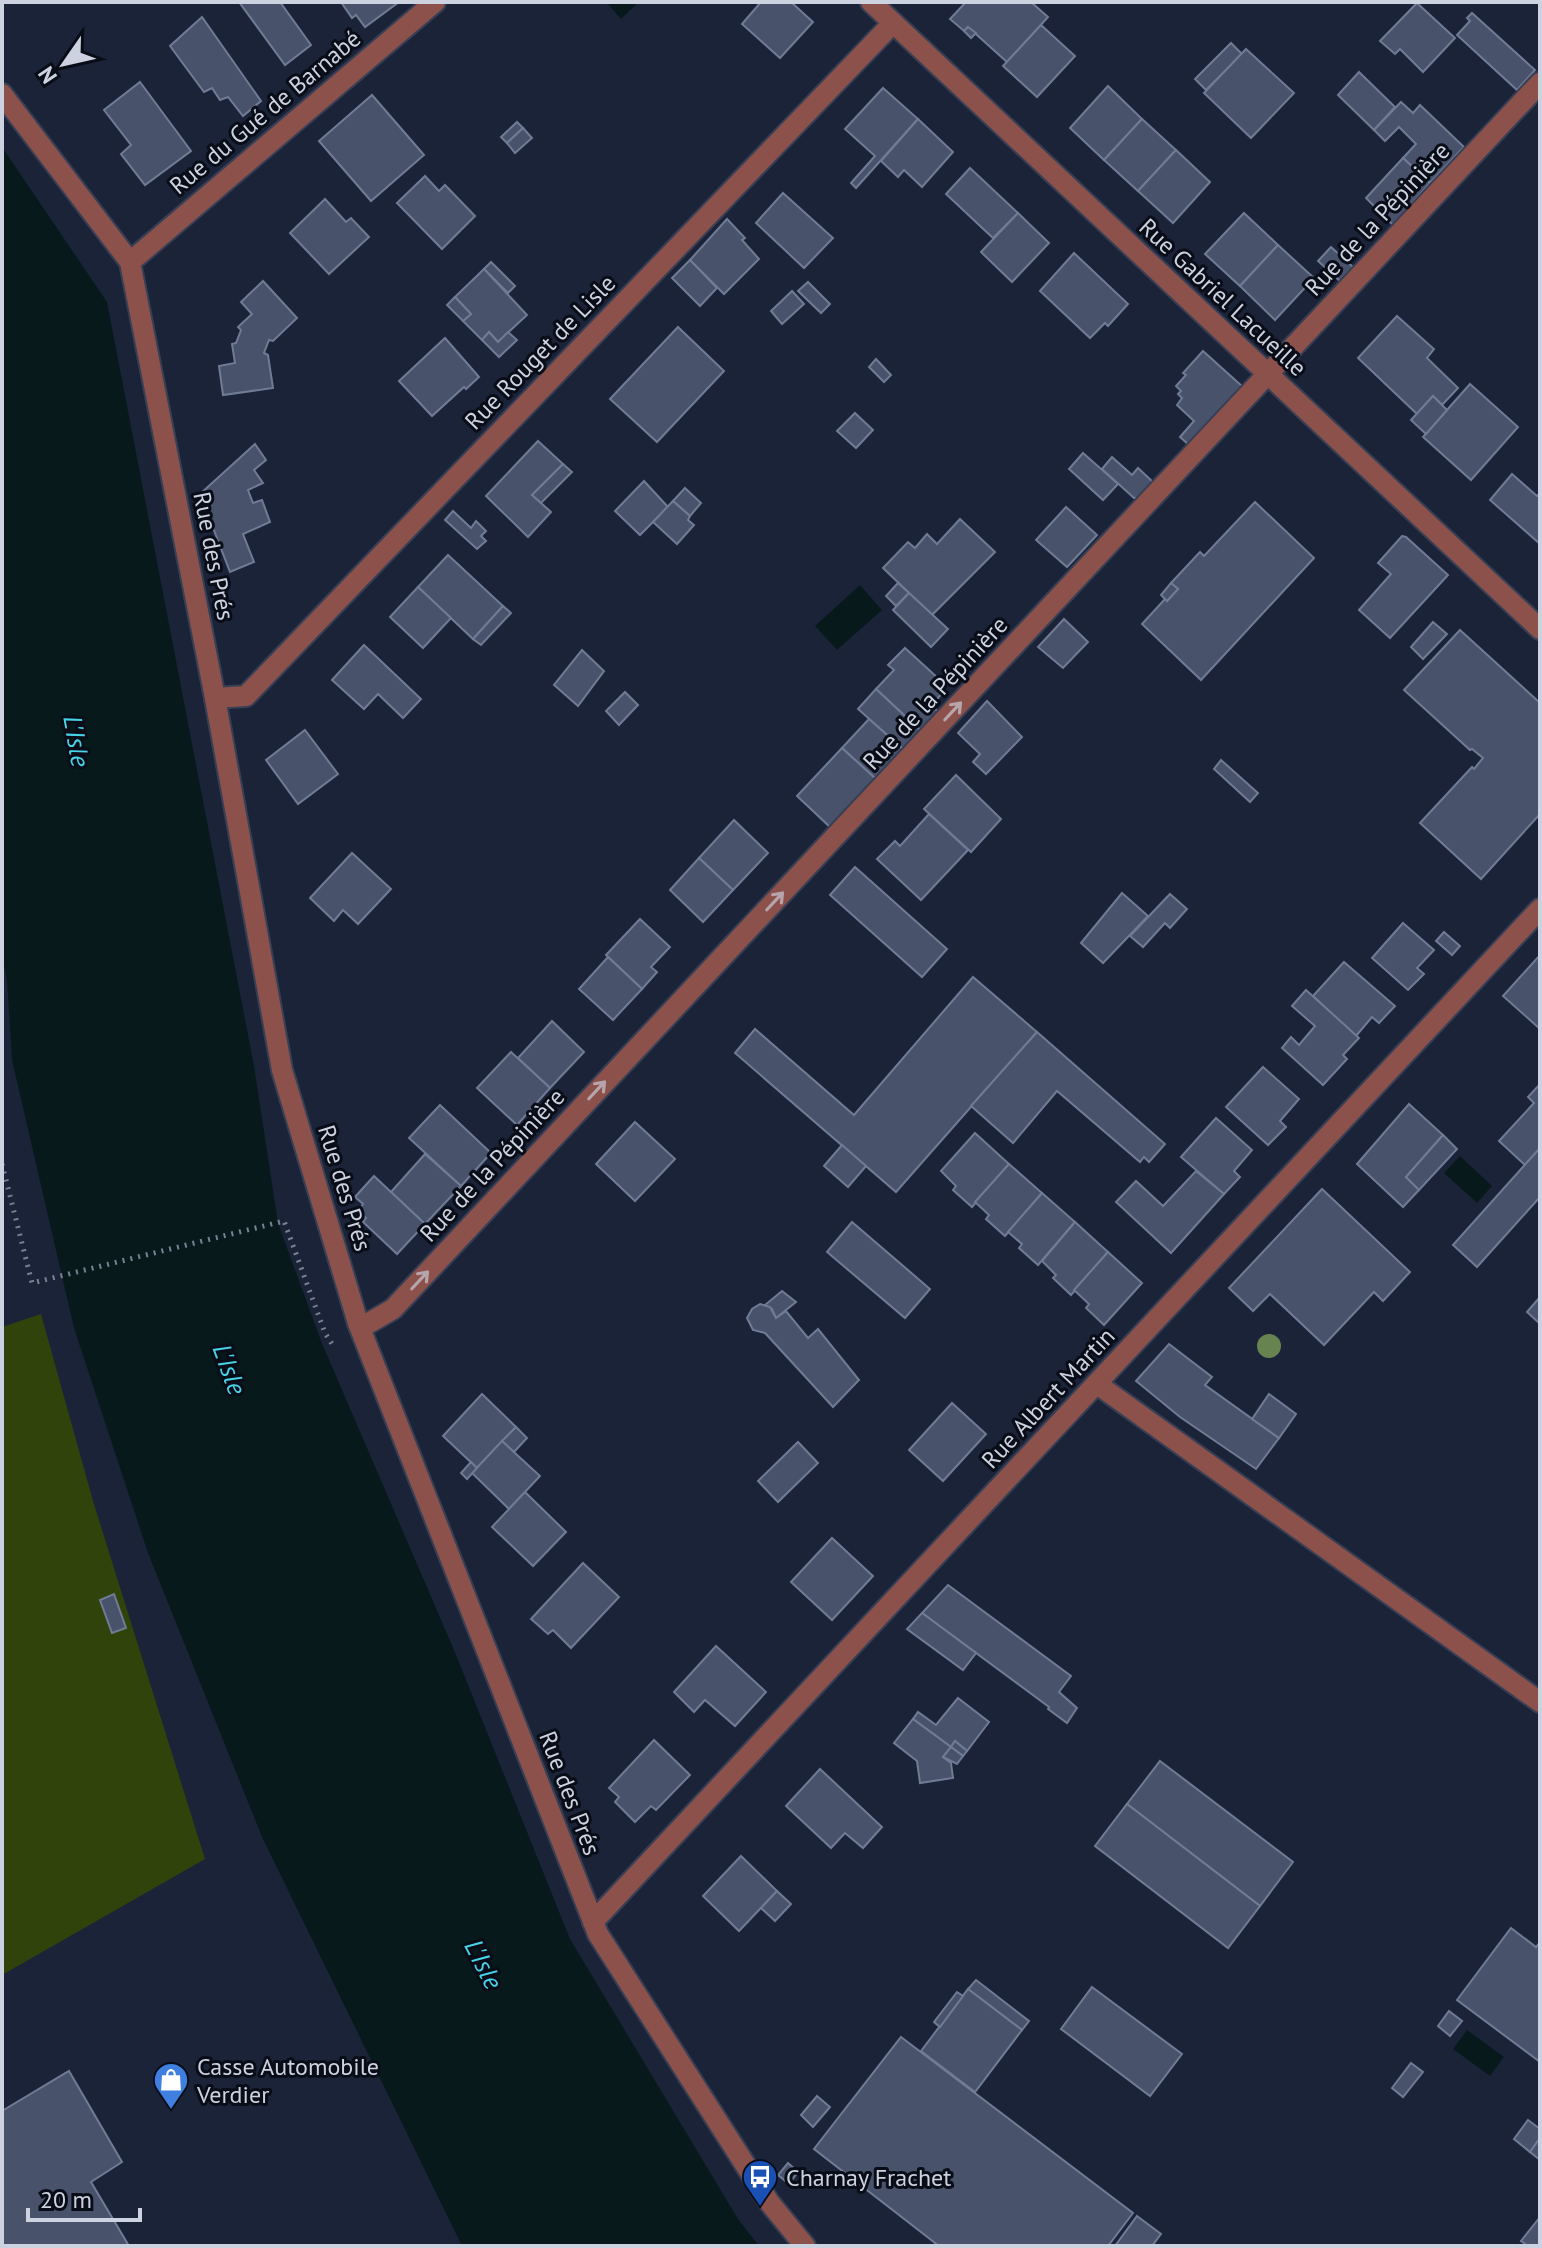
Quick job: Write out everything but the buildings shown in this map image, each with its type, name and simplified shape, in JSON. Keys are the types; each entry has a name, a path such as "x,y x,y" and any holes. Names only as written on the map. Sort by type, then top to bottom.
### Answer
{"street":[{"name":"Rue du Gué de Barnabé","path":"130,262 435,2"},
{"name":"Rue Gabriel Lacueille","path":"871,2 1540,629"},
{"name":"Rue Rouget de Lisle","path":"215,698 246,696 893,23"},
{"name":"Rue de la Pépinière","path":"358,1323 369,1323 393,1309 1540,83"},
{"name":"Rue des Prés","path":"2,94 130,262 215,698 282,1070 358,1323 598,1934 769,2202 805,2246"},
{"name":"Rue Albert Martin","path":"593,1922 1540,909"},
{"path":"1097,1384 1540,1702"}],"path":[{"path":"2,1168 32,1283 284,1221 325,1333"}],"green space":[{"path":"41,1314 93,1501 205,1859 2,1975 2,1327"}],"water":[{"path":"606,2 639,2 621,19"},
{"name":"L'Isle","path":"2,147 107,302 254,1066 278,1223 321,1341 454,1650 570,1939 738,2219 759,2246 462,2246 262,1837 148,1553 74,1328 12,1060 7,980 2,956"},
{"path":"860,585 882,610 837,650 815,626"},
{"path":"1460,1156 1492,1186 1477,1203 1444,1173"},
{"path":"1467,2030 1504,2057 1490,2076 1453,2049"}],"place":[{"name":"Casse Automobile Verdier","path":"171,2111"},
{"name":"Charnay Frachet","path":"760,2208"}]}
